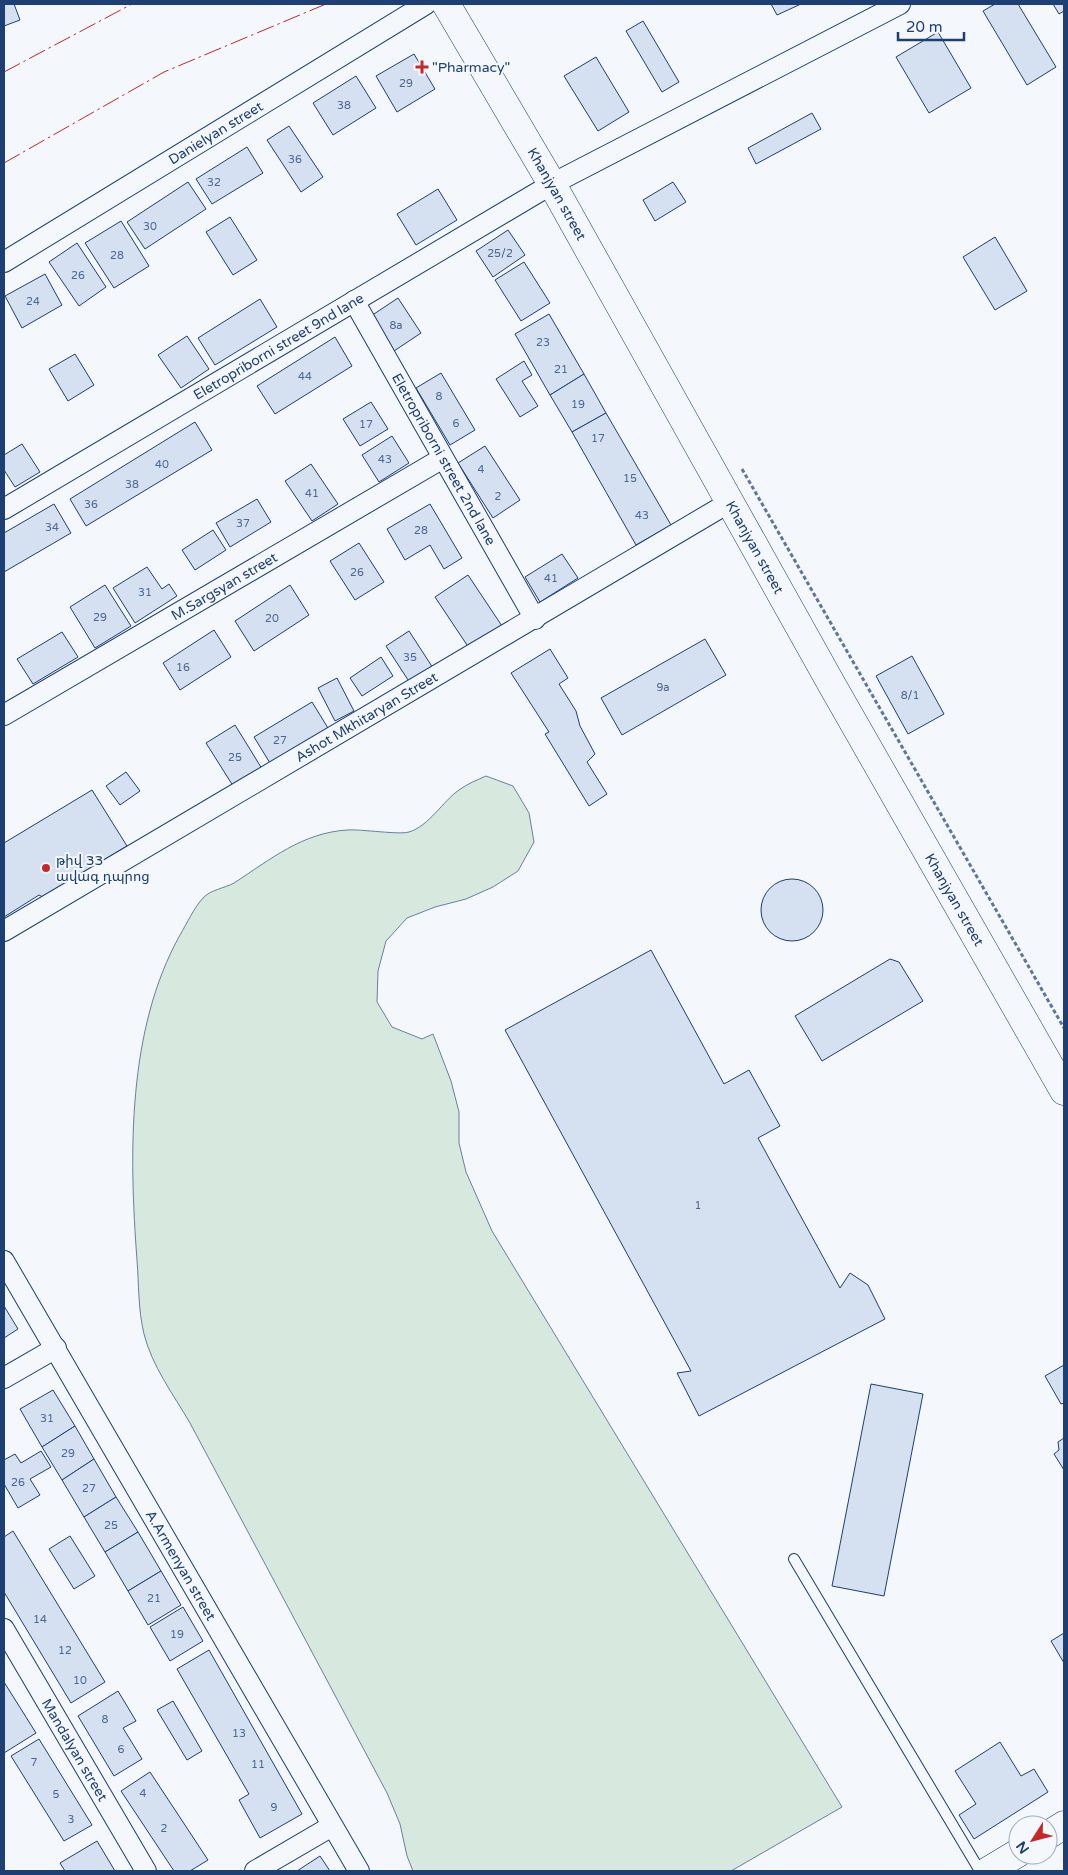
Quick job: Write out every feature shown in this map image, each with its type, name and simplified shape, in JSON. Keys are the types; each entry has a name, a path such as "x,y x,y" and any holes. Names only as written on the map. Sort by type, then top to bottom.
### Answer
{"main road":[{"name":"Khanjyan street","path":"446,4 552,184 1064,1091"},
{"path":"988,1871 1008,1859"}],"street":[{"name":"Danielyan street","path":"4,262 426,4"},
{"name":"Eletropriborni street 9nd lane","path":"4,509 552,184 900,4"},
{"name":"Eletropriborni street 2nd lane","path":"354,301 534,619"},
{"name":"M.Sargsyan street","path":"4,715 443,458"},
{"name":"Ashot Mkhitaryan Street","path":"4,931 730,502"},
{"name":"A.Armenyan street","path":"4,1260 359,1871"},
{"path":"4,1378 56,1348"},
{"name":"Mandalyan street","path":"4,1629 146,1871"},
{"path":"255,1871 332,1826"}],"lane":[{"path":"794,1559 980,1871"}],"path":[{"path":"741,467 1064,1028"}],"shaded area":[{"path":"486,776 513,786 529,813 534,842 518,871 493,887 466,899 435,907 407,918 386,941 378,971 377,1002 392,1027 422,1039 433,1034 451,1081 459,1112 459,1143 466,1172 492,1231 842,1807 731,1871 413,1871 407,1856 400,1824 387,1793 190,1423 158,1369 144,1334 139,1297 134,1219 133,1136 136,1093 141,1052 150,1011 163,972 180,935 194,911 203,898 210,893 234,883 274,856 316,836 347,830 404,833 416,829 459,790"}],"building":[{"path":"4,4 14,4 20,20 4,26"},
{"path":"771,4 801,4 777,15"},
{"path":"995,4 1018,4 1056,67 1027,85 983,11"},
{"path":"1053,4 1064,4 1064,11 1059,14"},
{"path":"643,21 679,82 662,92 626,31"},
{"path":"938,32 971,88 929,113 896,57"},
{"path":"414,54 435,89 397,112 376,76"},
{"path":"596,57 629,112 598,131 564,76"},
{"path":"356,76 376,108 333,135 313,103"},
{"path":"812,113 821,129 756,164 748,148"},
{"path":"289,126 323,177 301,192 267,140"},
{"path":"247,147 263,173 212,204 196,179"},
{"path":"188,182 206,209 145,249 127,222"},
{"path":"673,182 686,202 655,221 643,200"},
{"path":"438,189 457,220 416,245 397,214"},
{"path":"230,217 257,260 233,275 206,232"},
{"path":"121,221 149,266 114,288 85,243"},
{"path":"508,230 525,255 493,277 476,251"},
{"path":"995,237 1027,291 995,310 963,257"},
{"path":"77,243 106,287 79,306 49,262"},
{"path":"524,262 550,303 521,321 495,280"},
{"path":"45,274 62,305 22,328 5,296"},
{"path":"398,298 421,333 394,351 371,316"},
{"path":"260,299 277,327 215,365 198,338"},
{"path":"549,314 584,374 550,395 515,334"},
{"path":"187,336 209,369 181,388 158,355"},
{"path":"335,337 352,366 275,414 257,386"},
{"path":"75,354 94,385 68,401 49,369"},
{"path":"524,361 532,375 522,381 538,406 520,417 496,379"},
{"path":"441,373 475,430 450,445 416,388"},
{"path":"584,374 606,413 572,432 550,395"},
{"path":"371,402 388,429 360,446 343,419"},
{"path":"606,413 671,525 636,545 572,432"},
{"path":"195,422 212,450 86,526 70,499"},
{"path":"392,436 409,463 379,482 362,455"},
{"path":"22,444 40,472 15,487 4,470 4,455"},
{"path":"485,446 520,500 493,518 458,463"},
{"path":"311,464 338,504 312,521 285,481"},
{"path":"257,499 271,522 230,547 216,523"},
{"path":"54,504 71,533 4,572 4,533"},
{"path":"430,504 462,558 444,569 430,545 405,560 387,529"},
{"path":"213,530 226,550 195,570 182,550"},
{"path":"359,543 384,582 355,600 330,561"},
{"path":"562,554 578,578 540,602 525,577"},
{"path":"147,567 162,589 169,584 177,596 135,623 113,588"},
{"path":"468,575 502,626 469,648 435,597"},
{"path":"105,585 131,626 95,648 70,607"},
{"path":"290,585 309,615 254,651 235,621"},
{"path":"214,630 231,657 180,690 163,663"},
{"path":"409,631 433,668 410,683 386,646"},
{"path":"62,632 78,657 33,684 17,659"},
{"path":"705,639 726,675 622,735 601,698"},
{"path":"550,649 568,678 559,684 576,711 580,726 595,754 587,762 607,794 589,806 545,734 549,732 511,673"},
{"path":"912,656 944,714 908,734 876,676"},
{"path":"381,657 393,676 362,696 350,678"},
{"path":"337,678 354,711 335,721 318,688"},
{"path":"312,702 328,728 270,763 254,737"},
{"path":"235,725 264,772 235,789 206,743"},
{"path":"126,772 140,791 120,805 106,786"},
{"name":"թիվ 33 ավագ դպրոց","path":"92,790 127,846 52,891 50,901 39,895 4,917 4,843"},
{"path":"792,879 804,881 814,888 821,898 823,910 821,922 814,932 804,939 792,941 780,939 770,932 763,922 761,910 763,898 770,888 780,881"},
{"path":"651,950 724,1084 749,1070 780,1126 758,1138 840,1288 850,1273 868,1285 885,1319 699,1416 677,1373 691,1371 505,1030"},
{"path":"890,959 899,962 923,1001 822,1061 795,1016"},
{"path":"4,1306 18,1329 4,1338"},
{"path":"1064,1365 1064,1403 1061,1404 1045,1376"},
{"path":"871,1384 923,1394 884,1596 832,1586"},
{"path":"53,1390 75,1426 42,1447 20,1409"},
{"path":"75,1426 94,1459 62,1480 42,1447"},
{"path":"1064,1438 1064,1470 1054,1454 1059,1450 1058,1442"},
{"path":"41,1451 51,1467 30,1479 40,1495 18,1508 4,1484 4,1460 15,1454 21,1463"},
{"path":"94,1459 116,1497 84,1517 62,1480"},
{"path":"116,1497 138,1532 105,1552 84,1517"},
{"path":"13,1531 105,1682 71,1703 4,1592 4,1537"},
{"path":"138,1532 161,1571 128,1591 105,1552"},
{"path":"70,1536 95,1576 74,1589 49,1549"},
{"path":"161,1571 181,1605 148,1625 128,1591"},
{"path":"183,1607 203,1641 170,1661 150,1627"},
{"path":"1064,1633 1064,1663 1051,1641"},
{"path":"209,1650 302,1814 260,1838 239,1800 249,1794 177,1669"},
{"path":"4,1682 36,1733 4,1753"},
{"path":"118,1691 136,1721 123,1728 142,1759 114,1776 78,1716"},
{"path":"173,1701 202,1751 187,1760 157,1710"},
{"path":"39,1739 92,1825 64,1841 11,1756"},
{"path":"1000,1742 1021,1776 1034,1769 1048,1792 1012,1815 1008,1815 1008,1817 974,1839 959,1815 976,1804 955,1771"},
{"path":"150,1772 208,1860 190,1871 174,1871 121,1791"},
{"path":"97,1841 115,1871 65,1871 60,1863"},
{"path":"320,1856 330,1871 297,1871"}],"power":[{"path":"4,72 132,4"},
{"path":"4,163 164,72 326,4"}],"place":[{"name":"\"Pharmacy\"","path":"422,67"},
{"name":"թիվ 33 ավագ դպրոց","path":"46,868"}]}
